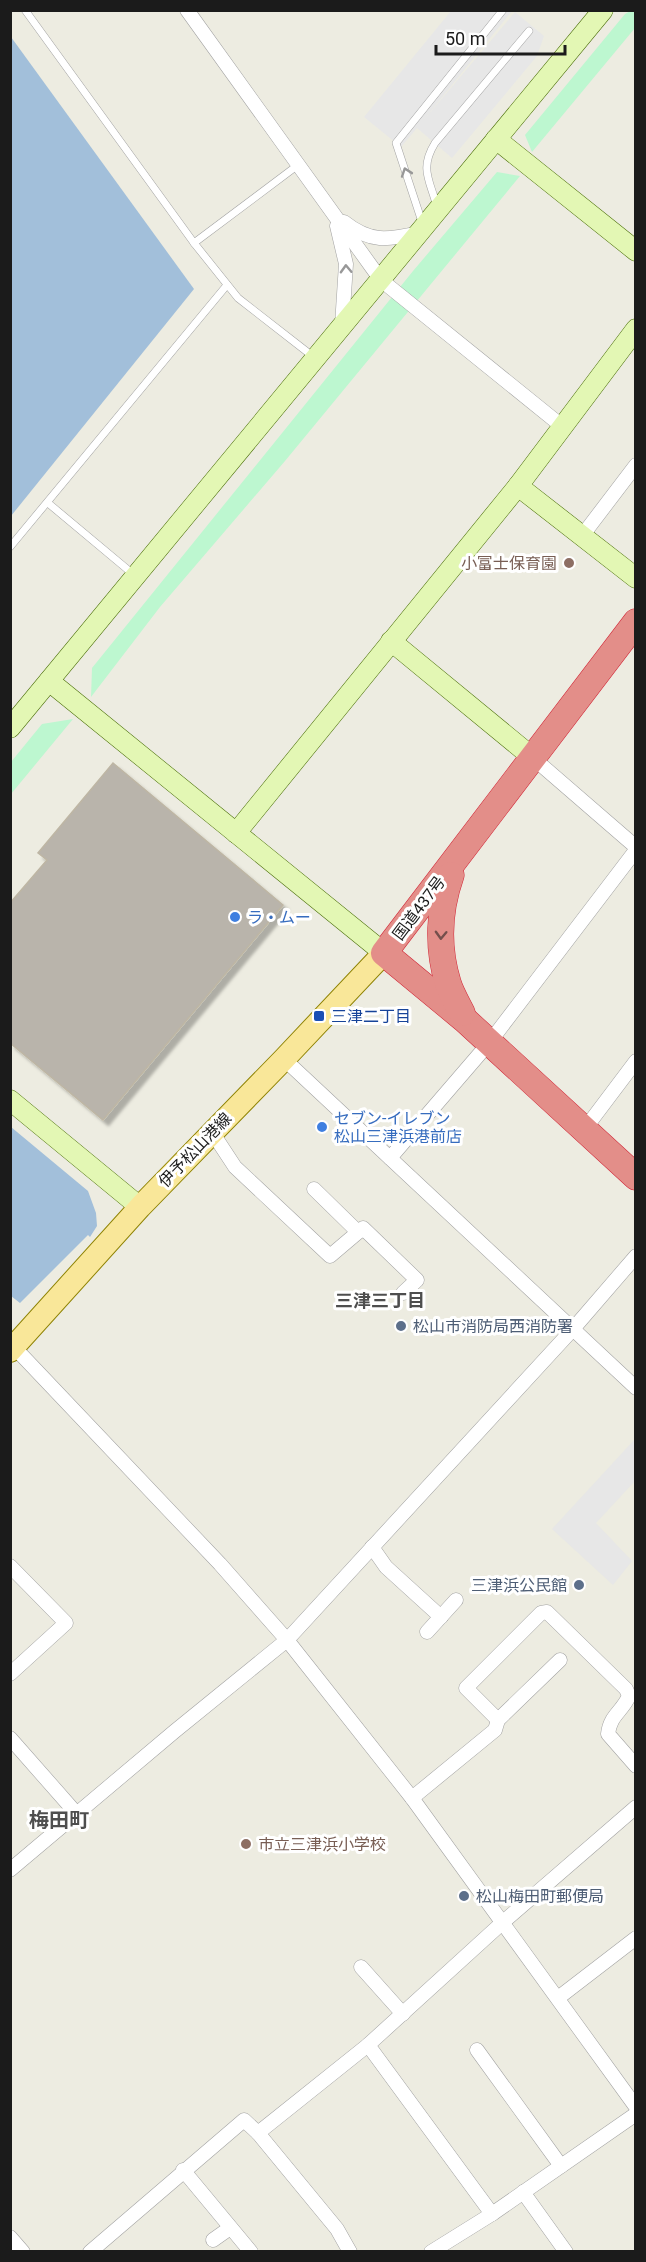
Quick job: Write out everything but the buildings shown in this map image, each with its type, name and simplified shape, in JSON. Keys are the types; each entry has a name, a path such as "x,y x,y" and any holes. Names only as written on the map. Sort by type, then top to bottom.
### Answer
{"highway":[{"name":"国道437号","path":"636,622 384,954 465,1020 636,1177"},
{"path":"457,858 443,898 440,943 448,983 465,1020"}],"main road":[{"name":"伊予松山港線","path":"12,1349 140,1207 384,954"}],"street":[{"path":"10,728 603,10"},
{"path":"189,11 381,280 563,427"},
{"path":"496,138 636,251"},
{"path":"333,213 352,229 366,236 393,239 422,230"},
{"path":"333,213 342,241 346,264 346,297 342,327"},
{"path":"236,833 518,486 636,329"},
{"path":"582,536 636,465"},
{"path":"518,486 636,578"},
{"path":"390,1158 489,1043 636,849 532,757 391,641"},
{"path":"49,681 384,954"},
{"path":"284,1059 636,1388"},
{"path":"584,1130 636,1061"},
{"path":"10,1100 140,1207"},
{"path":"212,1132 235,1167 330,1256 363,1228 417,1280 403,1293"},
{"path":"314,1189 358,1232"},
{"path":"10,1870 287,1640 573,1329 636,1256"},
{"path":"12,1349 220,1564 287,1640 412,1798 636,2107"},
{"path":"372,1547 386,1567 441,1617"},
{"path":"10,1674 66,1623 13,1574"},
{"path":"427,1632 456,1600"},
{"path":"498,1720 465,1688 541,1613 548,1612 626,1689 629,1696 626,1704 609,1723 608,1734 636,1766"},
{"path":"412,1798 495,1730 498,1720 560,1660"},
{"path":"10,1738 76,1813"},
{"path":"258,2133 368,2045 502,1923 636,1807"},
{"path":"558,1998 636,1938"},
{"path":"361,1967 403,2014"},
{"path":"368,2045 492,2214"},
{"path":"477,2050 561,2166"},
{"path":"431,2252 492,2214 636,2114"},
{"path":"90,2252 244,2120 258,2133 337,2229 350,2252"},
{"path":"183,2170 251,2252"},
{"path":"523,2192 567,2252"},
{"path":"213,2240 230,2228"},
{"path":"10,2237 23,2252"}],"lane":[{"path":"25,10 227,285 238,298 316,359"},
{"path":"422,230 396,143 503,10"},
{"path":"438,210 425,166 426,157 435,143 529,31"},
{"path":"194,243 298,165"},
{"path":"10,548 227,285"},
{"path":"48,502 136,576"}],"green space":[{"path":"632,10 635,11 635,28 532,152 525,135 625,14"},
{"path":"497,172 520,176 285,461 160,607 91,697 92,668 413,271"},
{"path":"73,719 11,794 11,762 42,724"}],"shaded area":[{"path":"451,11 512,11 422,122 515,12 544,36 537,56 452,158 417,128 401,147 364,117"},
{"path":"635,1439 635,1481 596,1523 632,1561 613,1585 552,1529"}],"water":[{"path":"11,37 194,289 10,516"},
{"path":"11,1127 88,1191 96,1213 97,1226 90,1237 88,1235 20,1303 11,1296"}],"place":[{"name":"小富士保育園","path":"569,563"},
{"name":"ラ・ムー","path":"235,917"},
{"name":"三津二丁目","path":"319,1016"},
{"name":"セブン-イレブン 松山三津浜港前店","path":"322,1127"},
{"name":"松山市消防局西消防署","path":"401,1326"},
{"name":"三津浜公民館","path":"579,1585"},
{"name":"市立三津浜小学校","path":"246,1844"},
{"name":"松山梅田町郵便局","path":"464,1896"}],"district":[{"name":"三津三丁目","path":"380,1300"},
{"name":"梅田町","path":"59,1820"}]}
